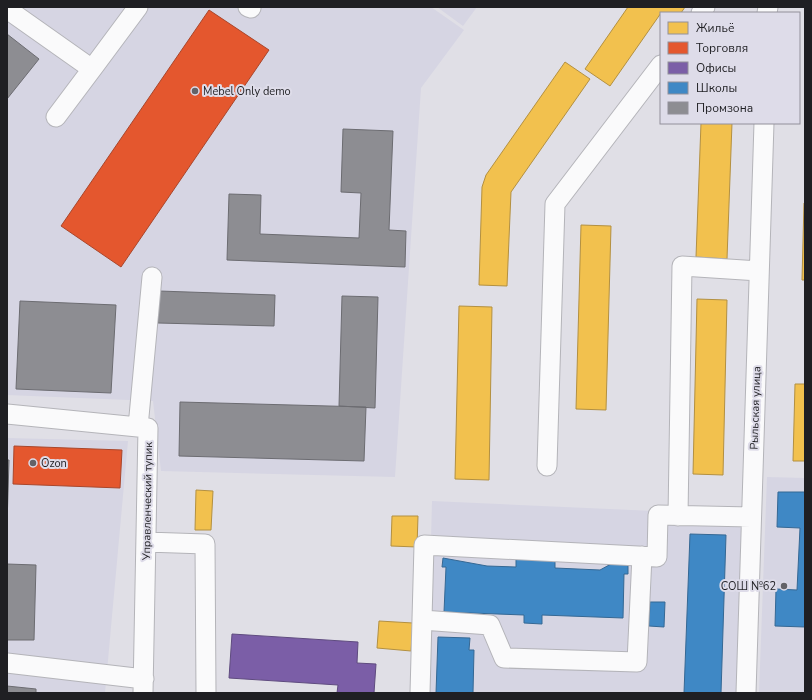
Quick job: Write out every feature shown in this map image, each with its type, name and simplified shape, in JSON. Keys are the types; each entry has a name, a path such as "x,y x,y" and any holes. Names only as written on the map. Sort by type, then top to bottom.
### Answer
{"street":[{"path":"56,117 138,7"},
{"path":"7,9 92,69"},
{"path":"546,466 555,204 660,66"},
{"name":"Рыльская улица","path":"746,693 764,124"},
{"path":"678,516 682,266 759,271"},
{"path":"138,427 152,277"},
{"name":"Управленческий тупик","path":"7,414 148,428 143,686"},
{"path":"420,693 424,545 657,557 658,515 751,518"},
{"path":"146,542 205,544 206,693"},
{"path":"422,620 490,625 504,658 637,662 642,556"},
{"path":"7,663 143,686"}],"shaded area":[{"path":"7,7 431,7 464,30 421,88 395,477 161,471 153,401 7,395"},
{"path":"437,7 477,7 463,26"},
{"path":"7,438 128,441 105,693 7,693"},
{"name":"СОШ №62","path":"767,477 805,478 805,693 759,693"},
{"path":"432,501 743,515 740,693 427,693"}],"building: Жильё":[{"path":"628,7 685,7 682,12 660,12 660,14 610,86 585,69"},
{"path":"565,62 590,79 511,192 507,286 479,285 482,187 486,175"},
{"path":"701,124 732,124 727,259 696,257"},
{"path":"804,203 805,280 802,280"},
{"path":"581,225 611,226 606,410 576,409"},
{"path":"697,299 727,300 723,475 693,474"},
{"path":"459,306 492,307 489,480 455,479"},
{"path":"795,384 805,384 805,461 793,461"},
{"path":"196,490 213,491 211,530 195,530"},
{"path":"392,516 418,516 417,547 391,546"},
{"path":"379,621 413,623 411,651 377,648"}],"building: Торговля":[{"path":"209,10 269,50 121,267 61,226"},
{"path":"14,446 122,450 120,488 13,484"}],"building: Офисы":[{"path":"232,634 358,642 357,663 376,664 374,693 337,693 338,685 229,678"}],"building: Школы":[{"path":"778,492 805,492 805,627 775,626 776,589 797,590 800,528 777,527"},
{"path":"690,534 726,535 721,693 684,693"},
{"path":"516,554 555,555 555,568 600,570 611,564 628,565 628,574 624,574 623,618 542,615 542,624 524,623 524,615 444,612 446,567 442,567 443,558 487,566 516,567"},
{"path":"650,602 665,602 664,627 649,626"},
{"path":"438,637 470,638 469,650 474,650 473,693 436,693"}],"building: Промзона":[{"path":"7,34 39,59 7,99"},
{"path":"343,129 393,131 389,230 406,231 405,267 227,260 229,194 261,195 260,234 359,238 361,193 341,192"},
{"path":"159,291 275,295 274,326 158,323"},
{"path":"342,296 378,297 375,408 339,406"},
{"path":"20,301 116,305 111,393 16,389"},
{"path":"180,402 366,407 364,461 179,456"},
{"path":"7,460 9,460 7,525"},
{"path":"7,564 36,565 34,640 7,640"},
{"path":"7,686 36,689 36,693 7,693"}],"place":[{"name":"Mebel Only demo","path":"195,91"},
{"name":"Ozon","path":"33,463"},
{"name":"СОШ №62","path":"784,586"}]}
